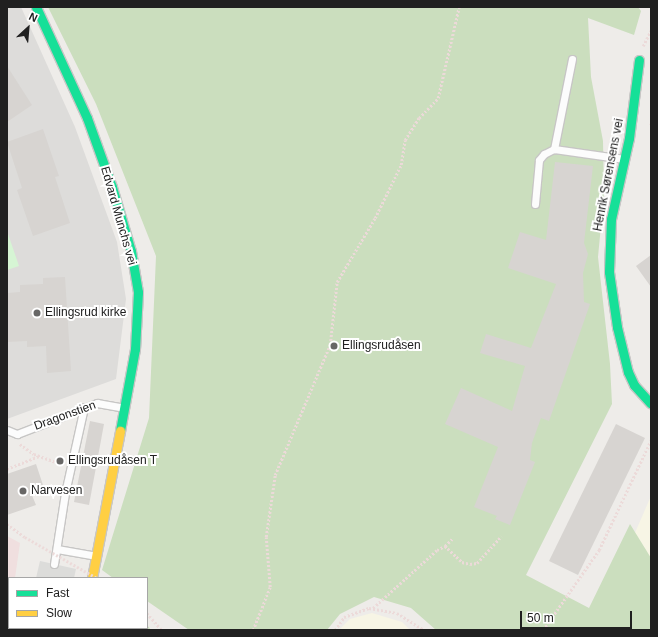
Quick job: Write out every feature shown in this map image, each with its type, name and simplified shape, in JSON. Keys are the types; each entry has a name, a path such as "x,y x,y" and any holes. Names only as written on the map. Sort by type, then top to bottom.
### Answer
{"street":[{"name":"Edvard Munchs vei","path":"36,7 87,118 112,187 132,251 138,319 124,408 92,577"},
{"name":"Henrik Sørensens vei","path":"639,60 629,138 611,219 609,246 612,299 628,372 634,385 651,404"}],"lane":[{"path":"554,149 572,59"},
{"path":"535,204 539,160 544,154 554,149 624,159"},
{"name":"Dragonstien","path":"14,435 97,403 124,408"},
{"path":"54,564 84,407"},
{"path":"7,430 14,435"},
{"path":"57,549 96,556"}],"path":[{"path":"253,630 270,587 266,537 275,475 330,345 337,282 375,218 398,172 405,140 419,118 438,98 459,7"},
{"path":"14,435 21,445 39,456 58,462"},
{"path":"543,630 599,550 651,440"},
{"path":"7,469 39,456"},
{"path":"7,524 25,537 95,577"},
{"path":"445,546 462,562 470,564 477,563 501,536"},
{"path":"373,608 416,568 453,538"},
{"path":"335,630 344,618 362,610 373,608 397,613 424,630"},
{"path":"148,614 162,630"}],"shaded area":[{"path":"7,7 21,7 75,127 117,242 126,299 116,379 7,419"},
{"path":"651,496 651,571 624,558"},
{"path":"7,536 20,543 15,577 8,577 7,593"},
{"path":"40,561 76,569 74,577 36,577"},
{"path":"372,613 402,622 410,630 339,630 350,619"}],"green space":[{"path":"48,7 638,7 641,11 634,35 588,18 591,77 603,141 604,194 598,257 610,364 612,404 526,575 589,608 630,524 651,558 651,630 436,630 411,608 374,597 340,614 327,630 189,630 148,602 148,577 112,577 102,570 149,418 156,256 96,104"},
{"path":"7,231 19,266 7,270"},
{"path":"148,626 151,630 90,630 148,629"}],"building":[{"path":"7,66 32,105 7,122"},
{"path":"43,129 59,176 55,177 70,223 33,236 17,190 22,188 7,142"},
{"path":"555,162 593,166 584,243 588,254 583,273 584,302 590,304 549,421 541,418 532,443 530,460 535,462 510,525 495,519 497,516 474,507 498,447 445,424 461,388 512,411 525,366 480,353 486,334 531,348 556,284 508,268 520,232 546,240"},
{"path":"651,255 651,287 636,266"},
{"name":"Ellingsrud kirke","path":"65,277 71,371 47,373 46,346 27,347 27,341 7,342 7,293 20,292 20,285 43,284 43,278"},
{"path":"90,421 104,424 89,505 74,502"},
{"path":"616,424 645,438 578,575 549,561"},
{"path":"36,464 44,488 31,493 36,505 7,515 7,474"}],"traffic: fast":[{"path":"36,7 87,118 112,187 131,251 138,292 135,349 120,431"},
{"path":"639,60 629,138 611,219 609,272 617,327 628,372 634,385 651,404"}],"traffic: slow":[{"path":"92,577 120,431"}],"place":[{"name":"Ellingsrud kirke","path":"37,313"},
{"name":"Ellingsrudåsen","path":"334,346"},
{"name":"Ellingsrudåsen T","path":"60,461"},
{"name":"Narvesen","path":"23,491"}]}
